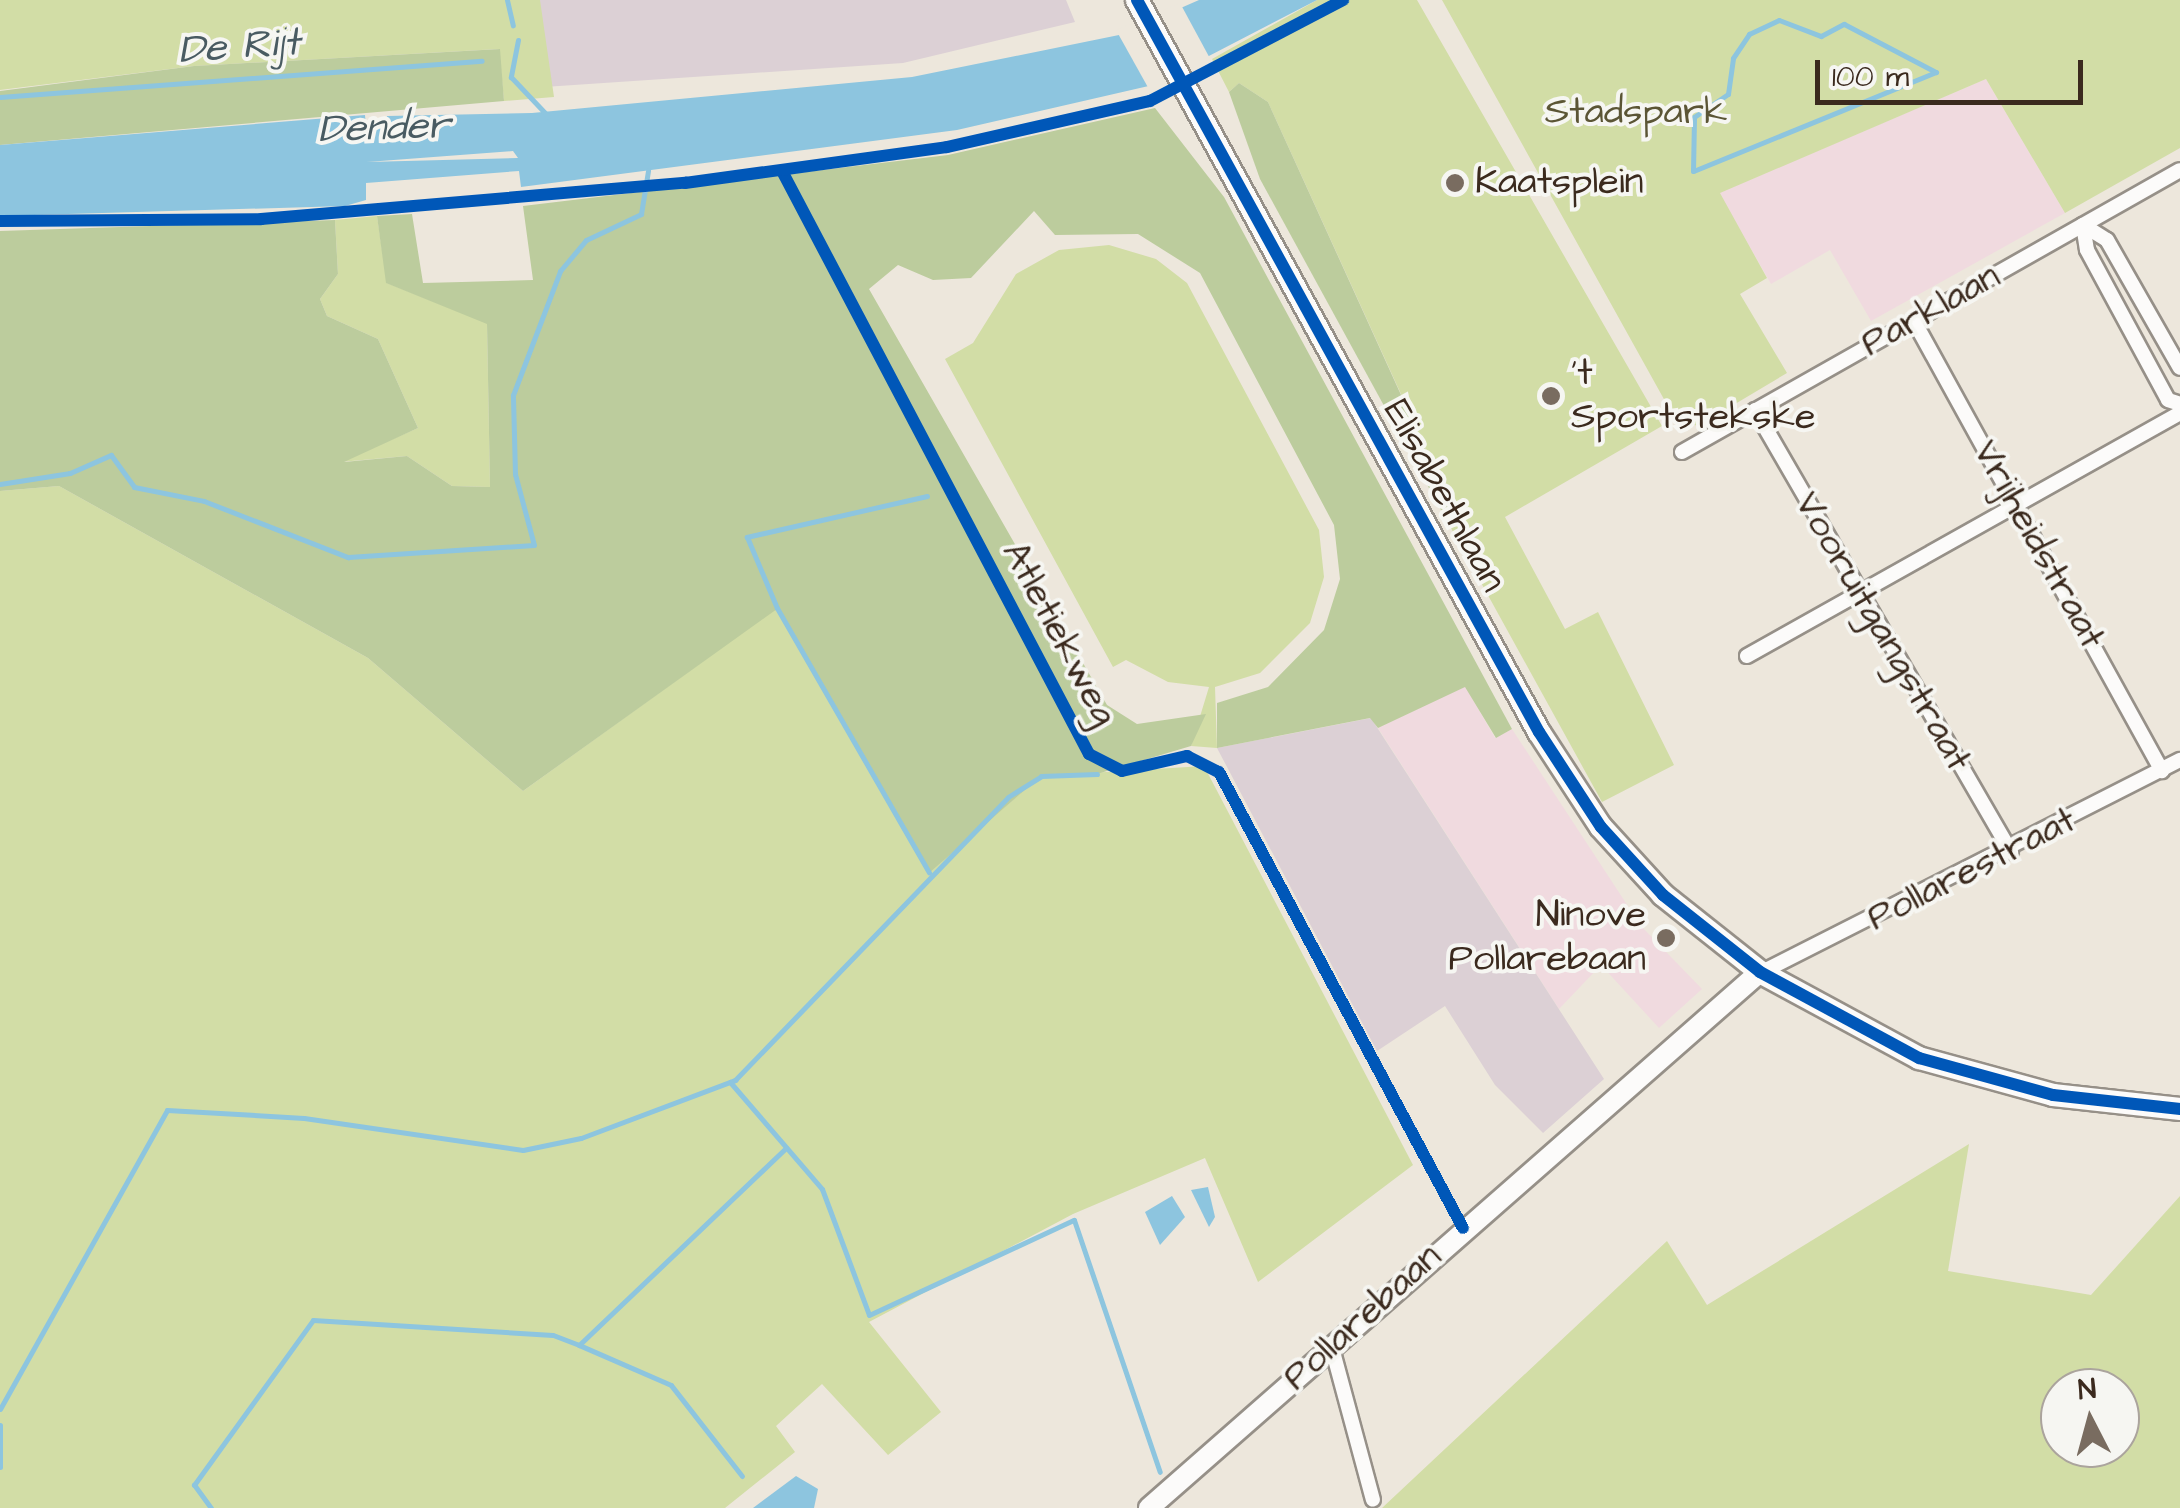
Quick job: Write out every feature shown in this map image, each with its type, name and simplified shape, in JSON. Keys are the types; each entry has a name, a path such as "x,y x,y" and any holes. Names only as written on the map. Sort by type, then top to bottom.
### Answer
{"main road":[{"name":"Elisabethlaan","path":"1137,0 1569,779 1663,895 1760,972 1918,1058 2053,1095 2180,1109"}],"street":[{"name":"Parklaan","path":"1682,452 2180,170"},
{"path":"2083,225 2107,240 2180,368"},
{"path":"2083,225 2096,267 2168,400 2180,404"},
{"name":"Vrijheidstraat","path":"1914,321 2162,771"},
{"name":"Vooruitgangstraat","path":"1755,410 1858,597 2012,852"},
{"path":"1747,656 2180,413"},
{"name":"Pollarestraat","path":"1760,972 2012,852 2180,760"},
{"name":"Pollarebaan","path":"1148,1508 1760,972"},
{"path":"1332,1348 1373,1500"}],"shaded area":[{"path":"539,0 1066,0 1075,22 903,63 544,87"},
{"path":"1986,79 2065,213 1871,321 1830,250 1771,284 1719,193"},
{"path":"1465,686 1495,738 1512,729 1641,926 1702,989 1659,1028 1601,965 1559,1009 1378,728"},
{"path":"1371,718 1604,1079 1543,1133 1495,1085 1445,1006 1377,1051 1217,748"}],"green space":[{"path":"0,0 540,0 554,97 504,101 499,49 194,66 0,90"},
{"path":"1317,0 1417,0 1662,426 1505,517 1565,629 1598,612 1674,765 1602,802 1441,510 1451,504 1268,102 1239,83 1229,92 1212,59"},
{"name":"Stadspark","path":"1442,0 2180,0 2180,148 2065,213 1986,79 1720,193 1767,278 1740,294 1787,373 1698,426 1675,419"},
{"path":"500,49 504,101 0,145 0,91 194,66"},
{"path":"1239,83 1268,102 1451,505 1441,510 1260,179 1229,92"},
{"path":"1155,108 1224,197 1512,729 1496,738 1465,687 1378,728 1370,718 1217,748 1217,703 1268,687 1324,630 1340,579 1334,525 1200,273 1138,234 1055,235 1034,211 971,278 933,280 898,265 869,289 1107,705 1137,724 1206,714 1191,746 1097,774 1041,776 929,873 777,609 523,791 368,658 59,486 0,491 0,231 335,220 338,274 320,299 327,316 378,339 418,428 344,462 407,456 452,486 490,487 487,324 386,283 377,216 412,214 423,283 533,280 523,206 948,155"},
{"path":"377,216 387,283 487,323 490,487 452,486 407,456 340,462 418,428 378,339 327,316 320,299 338,274 335,220"},
{"path":"1109,245 1156,259 1187,283 1319,530 1324,577 1310,623 1260,673 1215,687 1217,748 1191,746 1209,687 1168,682 1126,660 1113,667 945,359 973,343 1016,274 1059,250"},
{"path":"59,486 368,658 523,791 777,608 929,872 1041,776 1204,766 1413,1165 1258,1282 1205,1158 1073,1214 869,1322 941,1412 888,1455 822,1384 776,1426 795,1452 725,1508 0,1508 0,491"},
{"path":"1969,1144 1948,1271 2091,1295 2180,1196 2180,1508 1382,1508 1667,1241 1707,1305"}],"water":[{"name":"Dender","path":"1199,0 1317,0 1153,85 957,130 521,187 519,171 366,183 366,200 345,206 0,216 0,145 365,115 366,128 385,126 387,116 532,113 912,77 1119,35","holes":["513,151 518,158 367,162"]},
{"path":"1208,1187 1215,1217 1209,1227 1191,1190"},
{"path":"1172,1196 1185,1217 1160,1245 1145,1212"},
{"path":"796,1476 818,1489 814,1508 753,1508"}],"pier":[{"path":"1180,3 1213,64 1150,91 1116,30"}],"waterway":[{"path":"507,0 513,25"},
{"path":"1779,20 1821,36 1844,24 1936,72 1693,171 1694,117 1728,94 1733,58 1749,34 1779,20"},
{"path":"518,40 511,77 548,116"},
{"name":"De Rijt","path":"0,97 482,61"},
{"path":"0,484 70,473 111,455 134,487 204,501 348,557 534,545 515,474 513,395 560,271 586,240 641,214 648,171"},
{"path":"927,496 747,537 777,608 929,872"},
{"path":"0,1409 167,1110 304,1118 523,1150 581,1138 735,1080 1008,797 1041,776 1097,774"},
{"path":"730,1082 822,1189 869,1315 1074,1220 1160,1472"},
{"path":"742,1476 671,1385 579,1345 786,1148"},
{"path":"211,1508 194,1485 313,1320 553,1335 579,1345"},
{"path":"0,1425 0,1467"}],"cycle path":[{"path":"1137,0 1539,732 1601,827 1663,895 1760,972 1919,1058 2053,1095 2180,1109"},
{"path":"0,221 261,219 685,183 947,147 1150,101 1343,0"},
{"name":"Atletiekweg","path":"782,171 1089,754 1122,771 1187,756 1219,772 1463,1228"}],"place":[{"name":"Kaatsplein","path":"1455,183"},
{"name":"'t Sportstekske","path":"1551,396"},
{"name":"Ninove Pollarebaan","path":"1666,938"}]}
